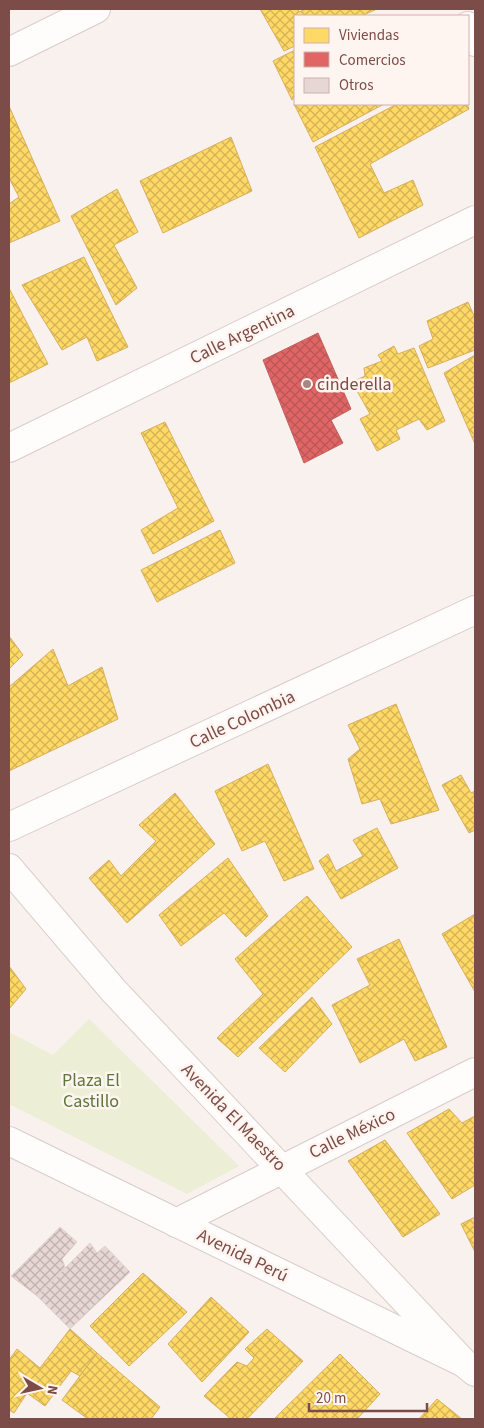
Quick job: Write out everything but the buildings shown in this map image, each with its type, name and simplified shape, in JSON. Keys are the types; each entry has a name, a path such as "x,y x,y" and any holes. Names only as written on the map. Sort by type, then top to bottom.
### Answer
{"street":[{"path":"9,52 85,11"},
{"path":"469,28 475,42"},
{"name":"Calle Argentina","path":"9,448 475,220"},
{"name":"Calle Colombia","path":"9,827 475,610"},
{"name":"Avenida El Maestro","path":"9,868 113,990 470,1367"},
{"name":"Calle México","path":"176,1223 475,1072"},
{"name":"Avenida Perú","path":"9,1141 470,1367"}],"green space":[{"name":"Plaza El Castillo","path":"89,1019 239,1166 187,1194 9,1104 9,1032 53,1055"}],"place":[{"name":"cinderella","path":"307,384"}]}
